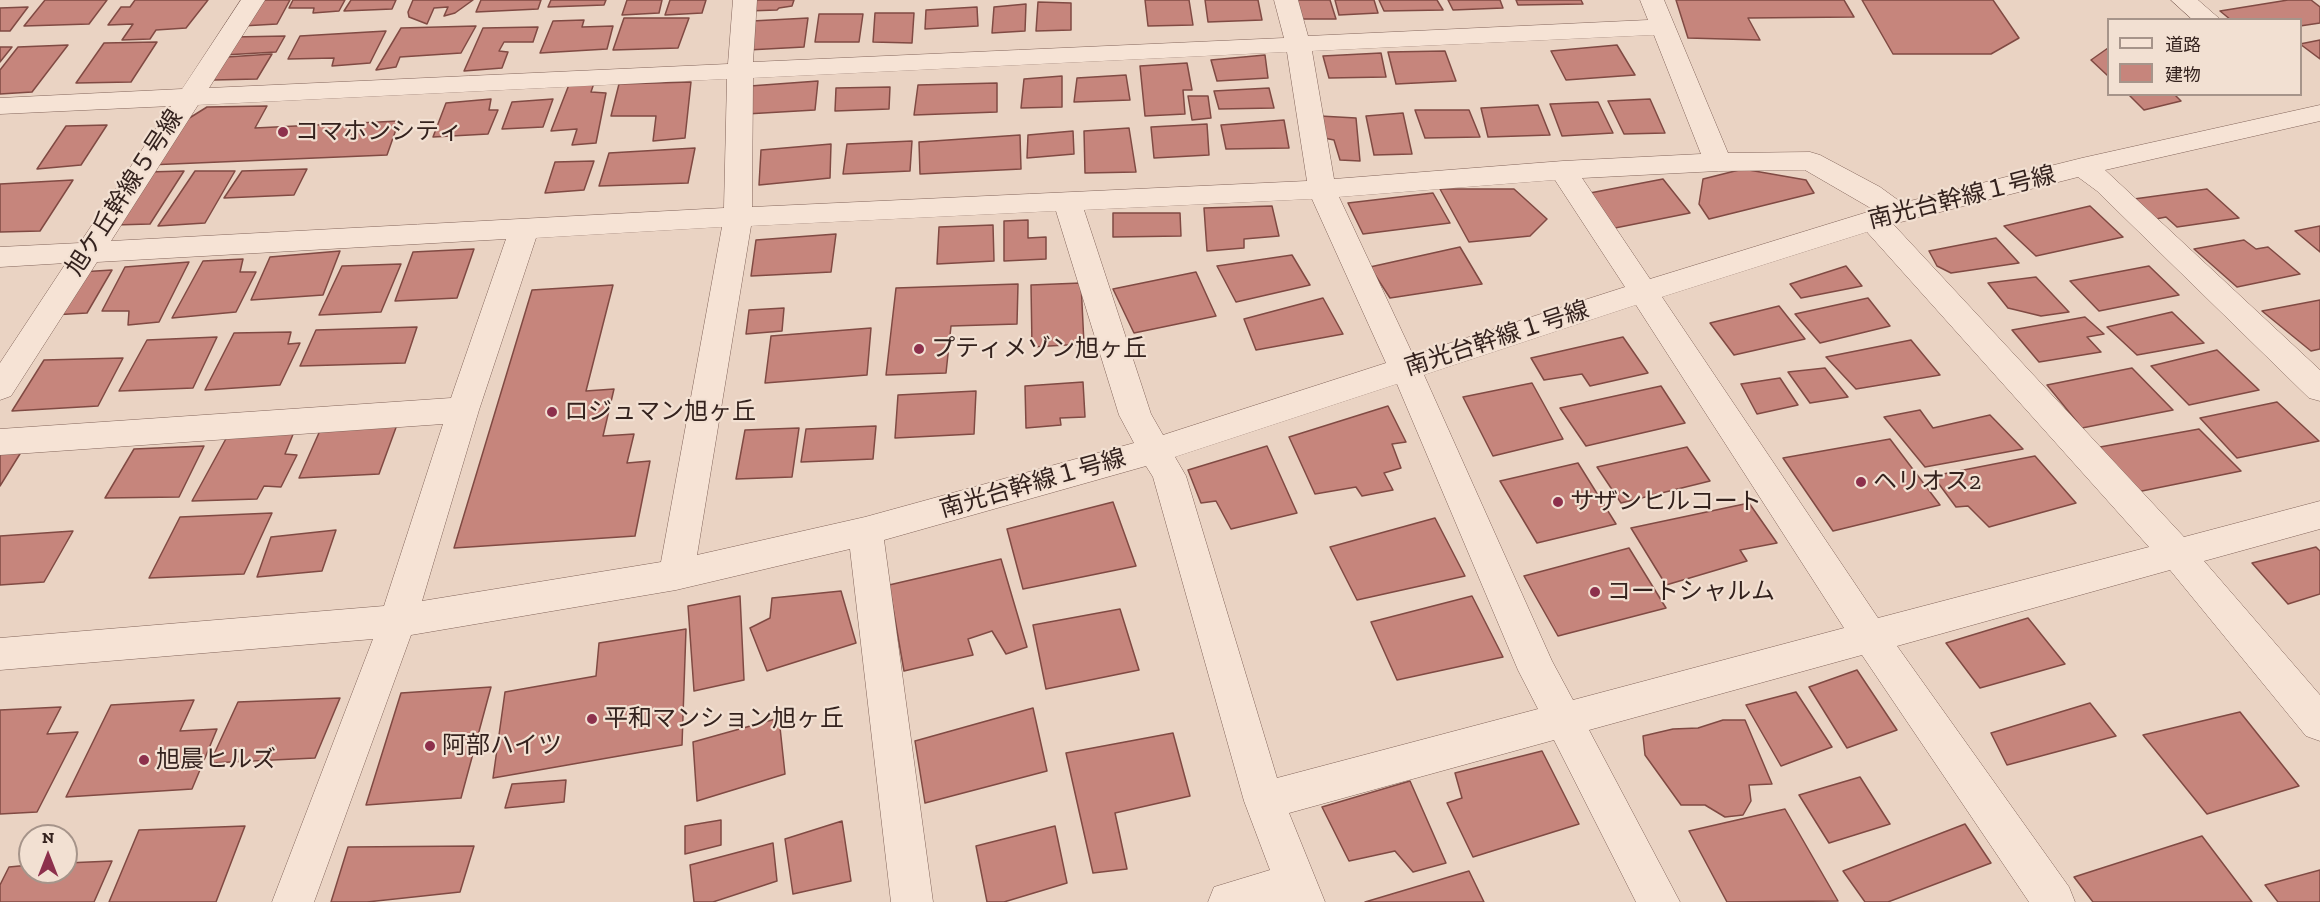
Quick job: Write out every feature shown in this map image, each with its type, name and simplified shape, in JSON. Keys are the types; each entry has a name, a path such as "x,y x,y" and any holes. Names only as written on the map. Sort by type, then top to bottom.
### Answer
{"street":[{"name":"旭ケ丘幹線５号線","path":"0,388 253,0"},
{"path":"676,575 738,217 740,73 745,0"},
{"path":"1286,0 1298,44 1322,189 1403,368 1416,390 1537,670 1659,902"},
{"path":"1652,0 1718,162"},
{"path":"2183,0 2206,18"},
{"path":"0,106 740,73 1663,27"},
{"path":"2302,92 2320,107"},
{"name":"南光台幹線１号線","path":"0,654 398,621 676,575 865,531 1156,450 1643,291 1885,217 2320,112"},
{"path":"0,257 738,217 1322,189 1563,170 1718,162 1810,161 1870,194 1885,217 2320,723"},
{"path":"2082,168 2107,185 2320,389"},
{"path":"1563,170 1870,637 2054,902"},
{"path":"1067,201 1135,415 1169,476 1264,801 1301,892 1229,902"},
{"path":"293,902 398,621 463,410 524,230"},
{"path":"0,442 463,410"},
{"path":"1264,801 2320,515"},
{"path":"865,531 912,902"}],"building":[{"path":"45,0 107,0 89,24 24,26"},
{"path":"135,0 208,0 186,28 156,30 150,39 122,40 133,24 108,25 121,7 130,7"},
{"path":"257,0 290,0 277,24 242,26"},
{"path":"293,0 345,0 339,11 313,13 314,8 289,8"},
{"path":"351,0 396,0 392,9 344,11"},
{"path":"413,0 473,0 455,13 444,16 448,7 434,8 427,24 409,17 408,12"},
{"path":"481,0 541,0 538,9 476,12"},
{"path":"551,0 606,0 604,5 548,7"},
{"path":"627,0 662,0 659,13 622,15"},
{"path":"670,0 706,0 702,13 665,15"},
{"path":"749,0 794,0 792,6 777,10 747,11"},
{"path":"1145,0 1189,0 1193,25 1148,26"},
{"path":"1205,0 1258,0 1262,20 1208,22"},
{"path":"1293,0 1330,0 1336,19 1297,19"},
{"path":"1335,0 1374,0 1378,13 1339,15"},
{"path":"1379,0 1437,0 1443,10 1384,11"},
{"path":"1448,0 1500,0 1503,8 1453,10"},
{"path":"1516,0 1581,0 1583,4 1518,5"},
{"path":"1676,0 1844,0 1854,17 1748,18 1760,40 1688,38"},
{"path":"1862,0 1993,0 2019,38 1991,54 1893,54"},
{"path":"2288,0 2311,0 2320,7 2320,23 2302,26 2302,18 2229,18 2220,11"},
{"path":"1038,2 1071,3 1071,30 1036,31"},
{"path":"1026,4 1025,31 992,33 994,7"},
{"path":"28,7 10,31 0,31 0,8"},
{"path":"977,7 978,26 925,29 926,10"},
{"path":"875,13 914,13 912,43 873,42"},
{"path":"819,14 863,14 859,42 815,42"},
{"path":"624,18 689,18 678,48 613,50"},
{"path":"808,18 804,47 748,50 752,21"},
{"path":"584,20 582,27 613,26 607,49 540,53 553,21"},
{"path":"476,26 461,53 400,57 396,67 376,70 401,28"},
{"path":"538,27 533,42 504,42 499,51 508,52 502,68 464,71 483,28"},
{"path":"386,31 370,63 332,66 334,58 288,59 300,36"},
{"path":"285,36 276,52 224,55 233,37"},
{"path":"2320,40 2320,59 2302,46 2302,44"},
{"path":"157,42 131,82 76,83 104,43"},
{"path":"68,45 32,92 0,94 0,70 18,47"},
{"path":"1617,45 1635,75 1566,80 1551,51"},
{"path":"0,47 12,47 0,62"},
{"path":"2107,49 2107,75 2091,60"},
{"path":"1445,51 1456,81 1396,84 1388,52"},
{"path":"1381,53 1386,77 1329,78 1323,56"},
{"path":"272,54 257,79 213,80 227,57"},
{"path":"1265,55 1268,78 1217,81 1211,60"},
{"path":"1187,63 1192,90 1183,90 1185,114 1145,116 1140,66"},
{"path":"1126,75 1130,100 1074,102 1077,78"},
{"path":"1062,76 1062,107 1021,108 1024,79"},
{"path":"818,81 815,110 746,114 750,86"},
{"path":"570,82 594,83 591,92 606,93 596,143 572,145 577,129 551,131"},
{"path":"691,82 685,138 653,141 656,116 611,116 619,84"},
{"path":"997,83 997,112 914,115 918,85"},
{"path":"890,87 889,109 835,111 836,88"},
{"path":"1269,88 1274,108 1219,109 1214,91"},
{"path":"1188,96 1208,96 1211,118 1192,120"},
{"path":"2130,96 2176,96 2181,101 2144,110"},
{"path":"491,99 489,110 498,110 488,134 433,137 446,103"},
{"path":"553,99 543,127 502,129 512,102"},
{"path":"1650,99 1665,133 1624,134 1608,101"},
{"path":"1598,102 1613,133 1562,136 1550,104"},
{"path":"1538,105 1550,135 1488,137 1481,108"},
{"name":"コマホンシティ","path":"267,106 255,128 399,121 387,155 148,165 175,127 207,107"},
{"path":"1415,110 1469,110 1480,137 1425,138"},
{"path":"1403,113 1412,154 1374,155 1366,116"},
{"path":"1320,116 1356,118 1360,161 1340,160 1334,140 1324,138"},
{"path":"1284,120 1289,148 1226,149 1221,125"},
{"path":"1207,124 1209,155 1154,158 1151,127"},
{"path":"107,125 81,165 37,169 66,126"},
{"path":"1129,128 1136,172 1085,173 1084,131"},
{"path":"1073,131 1074,154 1027,158 1028,135"},
{"path":"1020,135 1021,169 920,174 919,142"},
{"path":"912,141 910,171 843,174 847,144"},
{"path":"831,144 830,178 759,185 761,150"},
{"path":"695,148 688,183 599,186 609,153"},
{"path":"594,161 584,190 545,193 555,162"},
{"path":"307,169 294,195 224,198 242,171"},
{"path":"1743,169 1806,180 1814,193 1709,219 1699,204 1703,179"},
{"path":"184,171 150,224 114,225 147,172"},
{"path":"195,171 235,171 205,223 158,226"},
{"path":"1663,179 1690,213 1615,228 1590,193"},
{"path":"73,180 40,231 0,232 0,184"},
{"path":"1440,189 1514,189 1547,219 1530,236 1469,242"},
{"path":"2207,189 2239,218 2177,227 2166,217 2156,219 2134,199"},
{"path":"1433,193 1450,223 1363,234 1348,203"},
{"path":"1272,206 1279,236 1244,239 1244,248 1207,251 1204,208"},
{"path":"2090,206 2123,237 2036,256 2004,226"},
{"path":"1113,213 1180,213 1181,236 1113,237"},
{"path":"1028,220 1028,238 1046,237 1046,259 1004,261 1004,221"},
{"path":"993,225 994,261 937,264 939,227"},
{"path":"2320,226 2320,252 2295,231"},
{"path":"836,234 831,272 751,276 756,240"},
{"path":"1996,238 2019,263 1951,273 1937,266 1929,251"},
{"path":"2244,240 2256,249 2268,247 2300,274 2237,287 2194,249"},
{"path":"1460,247 1482,284 1390,298 1370,267"},
{"path":"474,249 457,298 395,301 413,252"},
{"path":"340,251 323,295 251,300 270,257"},
{"path":"1292,255 1310,285 1236,302 1217,266"},
{"path":"243,259 240,272 256,272 236,312 172,318 203,261"},
{"path":"189,262 159,322 128,325 129,311 102,311 125,267"},
{"path":"401,264 381,312 319,315 342,266"},
{"path":"1846,266 1862,286 1801,298 1790,284"},
{"path":"2149,266 2179,295 2099,311 2070,281"},
{"path":"112,270 87,313 52,315 80,272"},
{"path":"1196,272 1216,316 1134,333 1113,289"},
{"path":"2036,277 2069,312 2041,316 2008,308 1988,283"},
{"path":"1081,283 1084,344 1032,347 1031,285"},
{"name":"プティメゾン旭ヶ丘","path":"1018,284 1017,324 951,326 946,373 886,375 896,288"},
{"name":"ロジュマン旭ヶ丘","path":"613,285 586,391 614,389 603,436 634,434 627,463 650,461 635,536 454,548 532,290"},
{"path":"1323,298 1343,334 1256,350 1244,319"},
{"path":"1868,298 1890,326 1820,343 1795,314"},
{"path":"2320,300 2320,349 2311,351 2262,311"},
{"path":"1779,306 1805,339 1734,355 1710,323"},
{"path":"784,308 782,331 746,334 749,310"},
{"path":"2172,312 2204,343 2137,355 2107,327"},
{"path":"2085,317 2104,334 2087,337 2101,352 2039,362 2012,330"},
{"path":"417,327 405,363 300,366 316,330"},
{"path":"871,328 867,375 765,383 771,336"},
{"path":"291,332 288,344 300,343 280,385 205,390 234,333"},
{"path":"217,337 193,388 119,391 147,340"},
{"path":"1623,337 1648,373 1590,386 1582,374 1544,380 1531,358"},
{"path":"1911,340 1940,375 1856,389 1826,357"},
{"path":"2217,350 2259,390 2189,405 2151,366"},
{"path":"123,358 98,406 12,411 44,360"},
{"path":"1825,368 1848,397 1810,403 1788,372"},
{"path":"2132,368 2173,410 2082,428 2047,385"},
{"path":"1780,378 1798,405 1757,414 1741,384"},
{"path":"1083,382 1085,417 1060,418 1061,425 1026,428 1025,386"},
{"path":"1532,383 1563,439 1493,456 1463,397"},
{"path":"1661,386 1685,423 1586,446 1560,408"},
{"path":"976,391 974,434 895,438 898,395"},
{"path":"2277,402 2319,441 2237,458 2200,418"},
{"path":"1388,406 1406,442 1392,444 1401,468 1384,473 1393,490 1362,496 1356,487 1315,494 1289,437"},
{"path":"1920,410 1933,428 1990,415 2023,449 1925,467 1884,417"},
{"path":"398,422 379,474 299,478 322,426"},
{"path":"876,426 873,459 801,462 806,429"},
{"path":"799,428 792,477 736,479 745,430"},
{"path":"2199,429 2241,471 2137,492 2100,447"},
{"path":"294,432 285,454 297,455 281,487 264,486 257,499 192,501 228,435"},
{"name":"ヘリオス2","path":"1890,439 1940,505 1833,531 1783,458"},
{"path":"204,446 179,497 105,498 134,449"},
{"path":"1267,446 1297,513 1231,529 1216,501 1201,503 1188,470"},
{"path":"1687,447 1710,481 1621,503 1597,467"},
{"path":"23,449 0,486 0,451"},
{"path":"2035,456 2076,503 1989,527 1968,506 1956,507 1933,476"},
{"name":"サザンヒルコート","path":"1578,463 1616,524 1537,543 1500,481"},
{"path":"1113,502 1136,566 1023,589 1007,529"},
{"path":"1749,503 1777,543 1740,550 1747,561 1666,585 1631,528"},
{"path":"272,513 244,574 149,578 180,517"},
{"path":"1435,518 1465,576 1357,600 1330,547"},
{"path":"336,530 322,571 257,577 271,537"},
{"path":"73,531 44,582 0,585 0,536"},
{"path":"2316,547 2320,551 2320,594 2288,604 2252,563"},
{"name":"コートシャルム","path":"1629,548 1666,608 1558,636 1524,576"},
{"path":"1001,559 1027,647 1006,654 992,631 968,639 973,655 904,671 889,585"},
{"path":"841,591 856,643 767,671 750,628 770,618 772,598"},
{"path":"740,596 744,680 694,691 688,606"},
{"path":"1472,596 1503,657 1397,680 1371,622"},
{"path":"1120,609 1139,670 1046,689 1033,625"},
{"path":"2028,618 2065,664 1980,688 1946,643"},
{"name":"平和マンション旭ヶ丘","path":"686,629 682,745 493,778 505,692 596,676 599,643"},
{"path":"1857,670 1897,730 1847,748 1809,687"},
{"name":"阿部ハイツ","path":"491,687 461,798 366,805 401,693"},
{"path":"1796,692 1832,747 1781,766 1746,705"},
{"path":"340,698 315,758 210,763 238,702"},
{"name":"旭晨ヒルズ","path":"194,700 180,731 217,729 192,789 66,797 111,705"},
{"path":"2090,703 2116,736 2007,765 1991,733"},
{"path":"61,707 47,734 78,732 37,812 0,814 0,710"},
{"path":"1033,708 1047,771 925,803 915,741"},
{"path":"2240,712 2299,786 2207,814 2143,735"},
{"path":"779,718 785,774 697,801 693,742"},
{"path":"1723,720 1745,720 1772,784 1749,785 1751,801 1743,815 1725,817 1705,805 1681,805 1645,755 1643,736 1673,729 1698,728"},
{"path":"1173,733 1190,796 1115,813 1127,869 1093,873 1066,753"},
{"path":"1542,751 1579,824 1473,857 1447,803 1462,798 1455,773"},
{"path":"1860,777 1890,824 1829,843 1799,795"},
{"path":"566,780 564,802 505,808 512,784"},
{"path":"1410,781 1446,863 1413,872 1395,851 1349,861 1322,807"},
{"path":"1785,809 1838,901 1727,902 1689,831"},
{"path":"721,820 721,845 685,854 685,826"},
{"path":"842,821 851,881 793,894 785,839"},
{"path":"1965,824 1991,863 1888,902 1865,902 1843,871"},
{"path":"245,826 216,902 109,902 139,830"},
{"path":"1055,826 1067,883 1004,902 987,902 976,846"},
{"path":"2202,836 2252,902 2093,902 2074,877"},
{"path":"773,843 777,881 713,902 694,902 690,865"},
{"path":"474,846 460,892 367,902 331,902 348,847"},
{"path":"112,861 94,902 0,902 0,885 9,867 18,866 18,884 78,884 78,862"},
{"path":"2320,870 2320,902 2278,902 2265,885"},
{"path":"1469,871 1484,902 1365,902"}],"place":[{"name":"コマホンシティ","path":"283,132"},
{"name":"プティメゾン旭ヶ丘","path":"919,349"},
{"name":"ロジュマン旭ヶ丘","path":"552,412"},
{"name":"ヘリオス2","path":"1861,482"},
{"name":"サザンヒルコート","path":"1558,502"},
{"name":"コートシャルム","path":"1595,592"},
{"name":"平和マンション旭ヶ丘","path":"592,719"},
{"name":"阿部ハイツ","path":"430,746"},
{"name":"旭晨ヒルズ","path":"144,760"}]}
